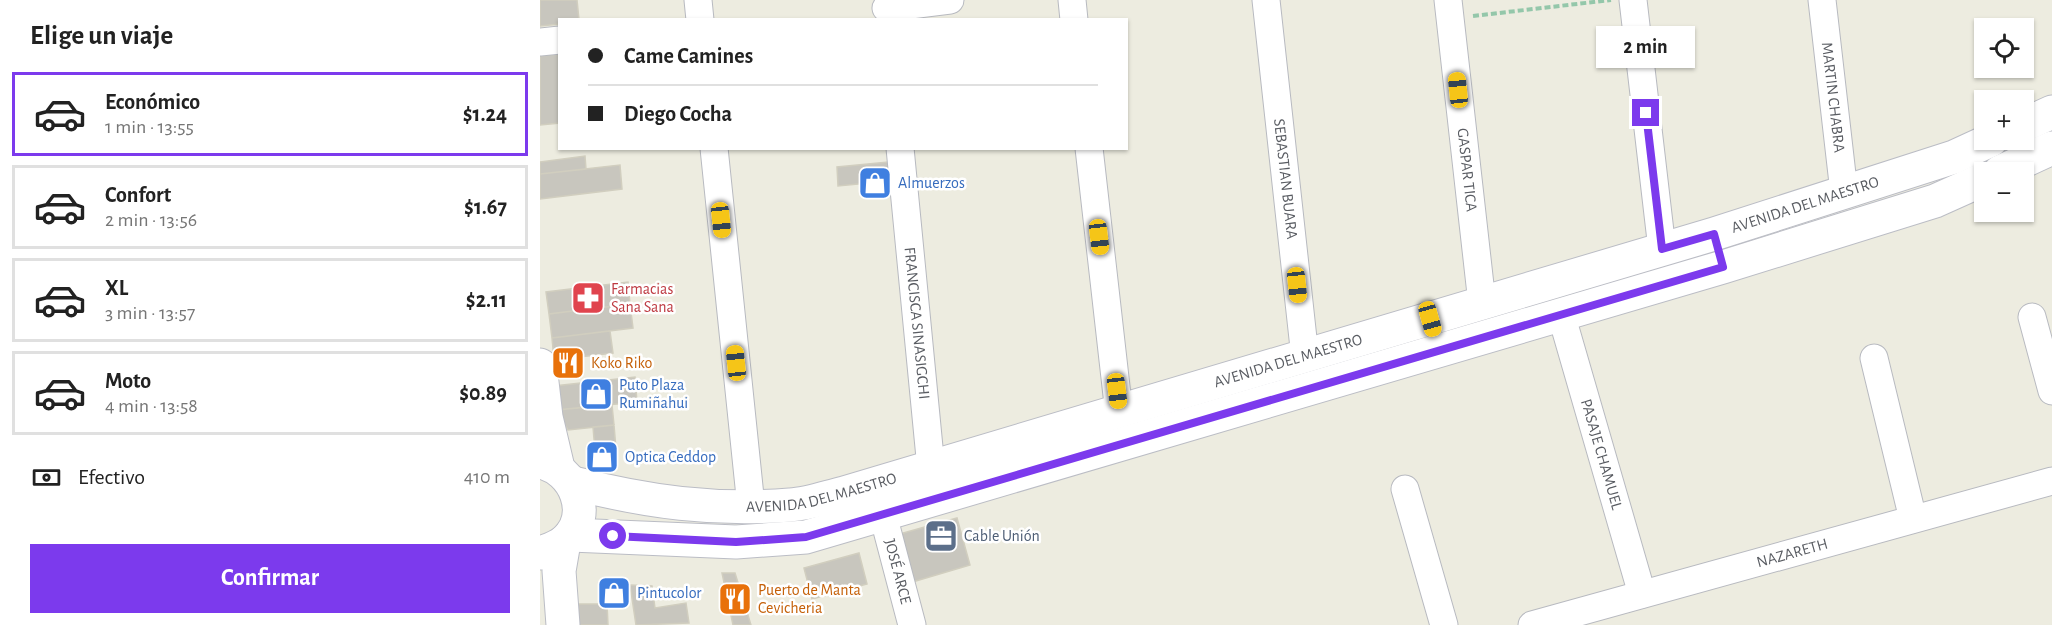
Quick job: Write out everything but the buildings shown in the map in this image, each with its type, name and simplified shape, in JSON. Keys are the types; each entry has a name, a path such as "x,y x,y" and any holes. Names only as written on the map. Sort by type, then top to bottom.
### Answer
{"main road":[{"path":"2034,120 2052,112"},
{"name":"AVENIDA DEL MAESTRO","path":"935,482 1119,413 1177,411 1305,357 1714,234 1954,157 1974,148"},
{"name":"AVENIDA DEL MAESTRO","path":"558,543 736,542 806,537 879,499 935,482 1177,411 1439,350 1723,267 1935,201 1974,183"},
{"path":"1714,234 1723,267"},
{"path":"1430,319 1439,350"},
{"path":"540,365 546,417 557,471 580,504 576,525 558,543 563,625"},
{"name":"AVENIDA DEL MAESTRO","path":"557,471 635,498 688,506 793,505 879,499"}],"street":[{"path":"698,0 700,18"},
{"path":"886,9 950,0"},
{"path":"1072,0 1074,18"},
{"name":"SEBASTIAN BUARA","path":"1266,0 1305,357"},
{"path":"1633,0 1662,249"},
{"name":"MARTIN CHABRA","path":"1822,0 1844,192"},
{"name":"GASPAR TICA","path":"1449,9 1482,303"},
{"path":"540,42 558,40"},
{"path":"714,150 751,506"},
{"name":"FRANCISCA SINASIGCHI","path":"900,150 935,482"},
{"path":"1089,150 1119,413"},
{"name":"PASAJE CHAMUEL","path":"1561,314 1642,594"},
{"path":"2032,317 2052,391"},
{"path":"1874,358 1913,519"},
{"name":"NAZARETH","path":"1532,625 2052,481"},
{"path":"1405,489 1444,625"},
{"name":"JOSÉ ARCE","path":"879,499 912,625"}],"path":[{"path":"1449,9 1615,0"}],"place":[{"name":"Almuerzos","path":"875,183"},
{"name":"Farmacias Sana Sana","path":"588,298"},
{"name":"Koko Riko","path":"568,363"},
{"name":"Puto Plaza Rumiñahui","path":"596,394"},
{"name":"Optica Ceddop","path":"602,457"},
{"name":"Cable Unión","path":"941,536"},
{"name":"Pintucolor","path":"614,593"},
{"name":"Puerto de Manta Cevicheria","path":"735,599"}],"route":[{"path":"613,536 736,542 806,537 1723,267 1714,234 1662,249 1646,113"}]}
